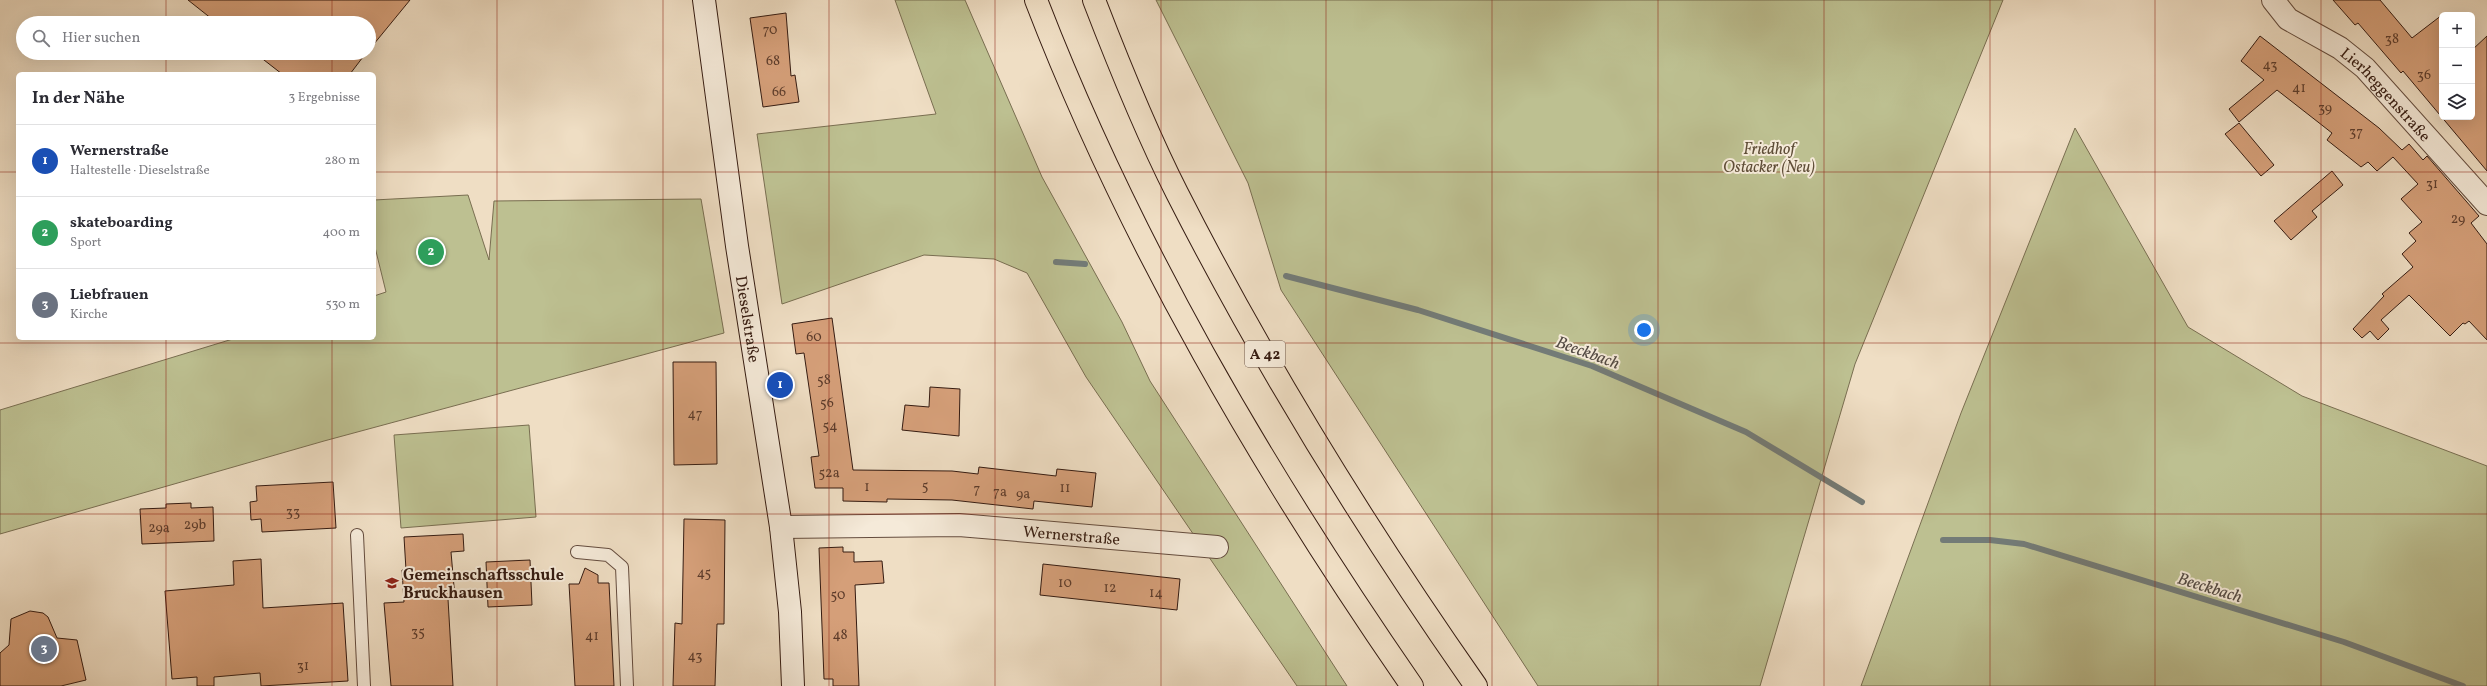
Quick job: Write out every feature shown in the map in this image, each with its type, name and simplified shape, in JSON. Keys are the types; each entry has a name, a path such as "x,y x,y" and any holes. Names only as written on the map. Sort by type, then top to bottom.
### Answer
{"highway":[{"path":"1036,0 1066,78 1132,219 1230,402 1374,631 1412,686"},
{"name":"A 42","path":"1094,0 1122,73 1176,192 1277,376 1420,605 1476,686"}],"street":[{"name":"Dieselstraße","path":"704,0 737,246 782,527 790,612 793,686"},
{"name":"Lierheggenstraße","path":"2273,0 2288,19 2340,48 2365,68 2487,204"},
{"name":"Wernerstraße","path":"782,527 959,525 1217,547"}],"lane":[{"path":"357,535 364,686"},
{"path":"577,552 608,555 622,567 627,686"}],"green space":[{"path":"895,0 965,0 1042,177 1122,322 1150,381 1347,686 1297,686 1086,377 1027,273 994,259 924,255 782,304 757,134 936,114"},
{"name":"Friedhof Ostacker (Neu)","path":"1156,0 2003,0 1855,364 1760,686 1538,686 1281,290 1248,183"},
{"path":"2075,128 2188,327 2302,396 2487,466 2487,686 1861,686 1961,413"},
{"path":"468,195 489,260 494,201 701,199 724,333 324,441 0,534 0,410 229,340 376,340 376,295 386,292 376,251 376,200"},
{"path":"529,425 536,517 401,528 394,435"}],"building":[{"path":"188,0 410,0 376,41 376,16 208,16"},
{"path":"2333,0 2380,0 2412,38 2439,17 2439,114 2403,71 2401,73 2358,23 2355,25"},
{"path":"786,13 791,76 795,75 799,102 763,107 750,18"},
{"path":"2260,36 2379,128 2402,150 2409,144 2423,160 2427,156 2479,216 2471,223 2487,244 2487,340 2469,321 2465,324 2463,323 2450,336 2409,295 2381,320 2389,329 2378,340 2370,331 2362,338 2353,329 2384,296 2382,294 2413,267 2402,254 2416,241 2409,233 2422,222 2401,199 2418,184 2393,157 2377,171 2368,162 2361,167 2327,140 2332,133 2277,90 2239,122 2229,109 2264,80 2241,61"},
{"path":"2487,36 2487,171 2444,120 2475,120 2475,47"},
{"path":"264,60 361,60 352,72 279,72"},
{"path":"2239,123 2274,165 2261,176 2225,134"},
{"path":"2332,171 2343,185 2312,211 2317,217 2291,240 2274,221"},
{"path":"832,318 853,470 952,471 978,474 979,467 1056,476 1057,469 1096,473 1092,507 1034,501 1033,509 952,500 887,499 887,502 843,501 843,488 815,488 811,457 819,456 804,353 796,354 792,324"},
{"path":"673,362 716,362 717,464 674,465"},
{"path":"930,387 960,389 959,436 902,430 905,405 929,407"},
{"path":"333,482 336,528 262,532 261,519 251,520 250,502 257,501 256,486"},
{"path":"191,503 191,508 213,507 214,541 142,544 140,509 166,508 166,504"},
{"path":"684,519 725,520 724,624 717,624 715,686 673,686 675,623 682,624"},
{"path":"463,534 464,551 451,552 455,598 448,599 453,686 391,686 384,603 404,602 402,570 406,570 404,537"},
{"path":"843,547 843,552 854,552 854,562 882,561 884,583 855,585 859,686 833,686 833,679 824,679 819,548"},
{"path":"261,559 263,608 343,603 348,681 261,686 260,673 214,677 214,686 197,686 197,677 172,679 165,591 234,585 233,561"},
{"path":"530,560 532,605 488,607 486,562"},
{"path":"1043,564 1180,579 1177,610 1040,595"},
{"path":"585,568 598,575 598,583 609,583 614,686 575,686 569,584 579,584"},
{"path":"30,611 43,613 48,617 57,638 77,640 86,680 61,686 0,686 0,653 9,645 11,619"}],"waterway":[{"name":"Beeckbach","path":"1056,262 1085,264"},
{"name":"Beeckbach","path":"1286,276 1418,310 1592,366 1746,432 1862,502"},
{"name":"Beeckbach","path":"1943,540 1990,540 2024,544 2344,642 2463,686"}],"place":[{"name":"skateboarding","path":"431,252"},
{"name":"Wernerstraße","path":"780,385"},
{"name":"Gemeinschaftsschule Bruckhausen","path":"392,583"},
{"name":"Liebfrauen","path":"44,649"}]}
